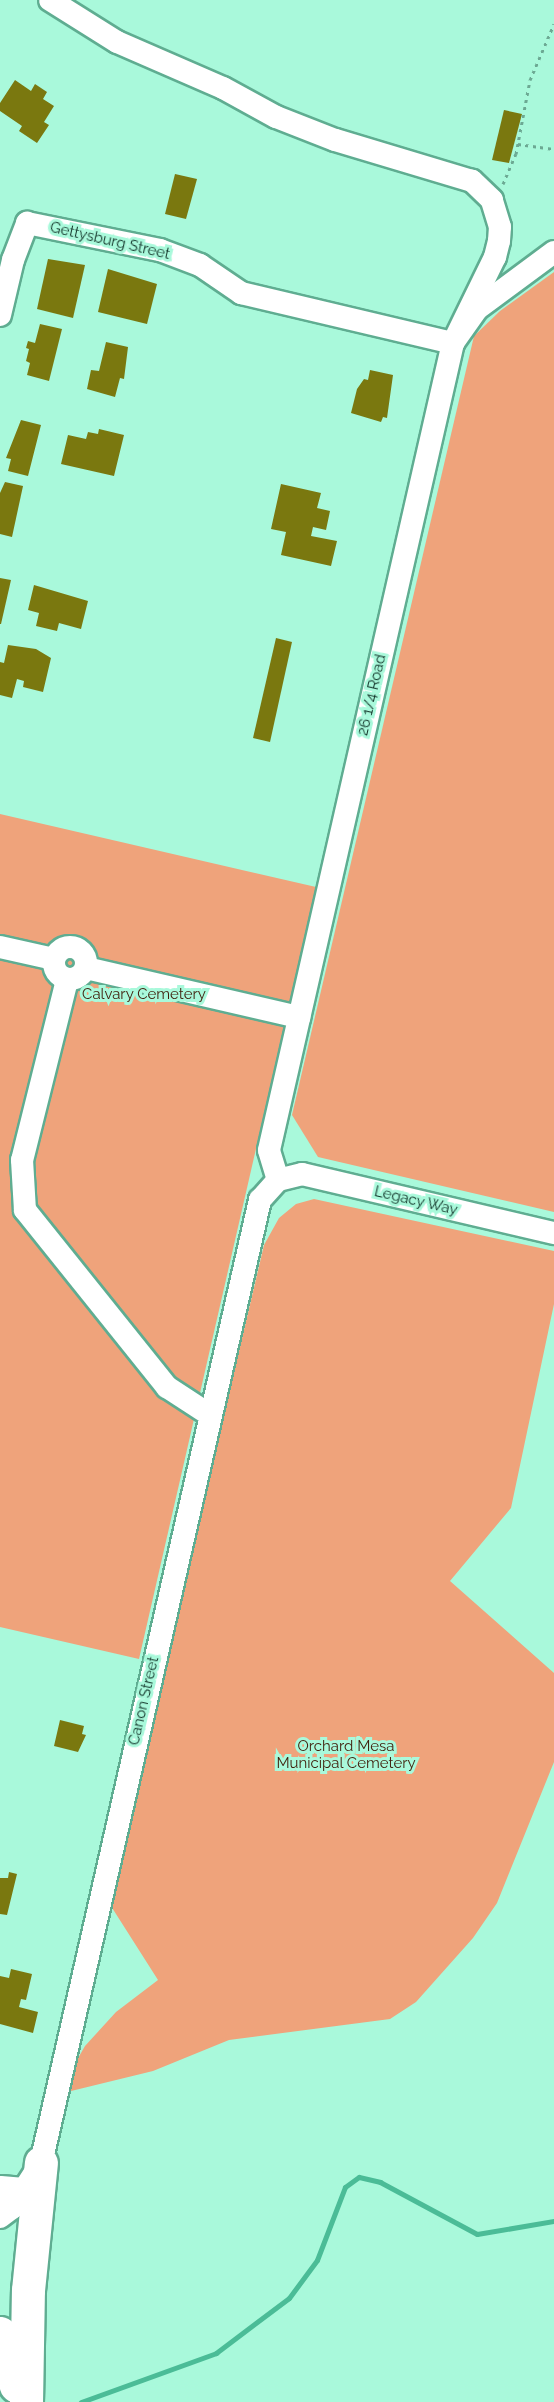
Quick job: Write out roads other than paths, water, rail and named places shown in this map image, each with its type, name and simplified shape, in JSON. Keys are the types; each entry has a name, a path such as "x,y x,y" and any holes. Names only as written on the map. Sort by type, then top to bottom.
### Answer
{"highway":[{"path":"26,2402 27,2290 41,2163"},
{"path":"0,2333 20,2402"}],"street":[{"path":"50,0 117,42 223,88 276,117 335,140 455,174 484,190 492,201 500,227 495,257 453,343"},
{"name":"Gettysburg Street","path":"0,315 13,260 27,224 160,250 200,265 241,293 453,343"},
{"name":"26 1/4 Road","path":"278,1180 269,1150 453,343 477,309 554,252"},
{"path":"0,947 54,959 66,947 75,947 86,959 77,974 22,1160 26,1210 167,1387 210,1415"},
{"path":"77,974 299,1017"},
{"name":"Legacy Way","path":"278,1180 302,1174 554,1233"},
{"name":"Canon Street","path":"0,2217 11,2193 41,2163 260,1200 278,1180"}],"waterway":[{"path":"81,2402 216,2353 289,2298 317,2260 345,2187 359,2177 380,2182 477,2234 554,2221"}],"park label":[{"name":"Calvary Cemetery","path":"144,995"},
{"name":"Orchard Mesa Municipal Cemetery","path":"346,1754"}]}
